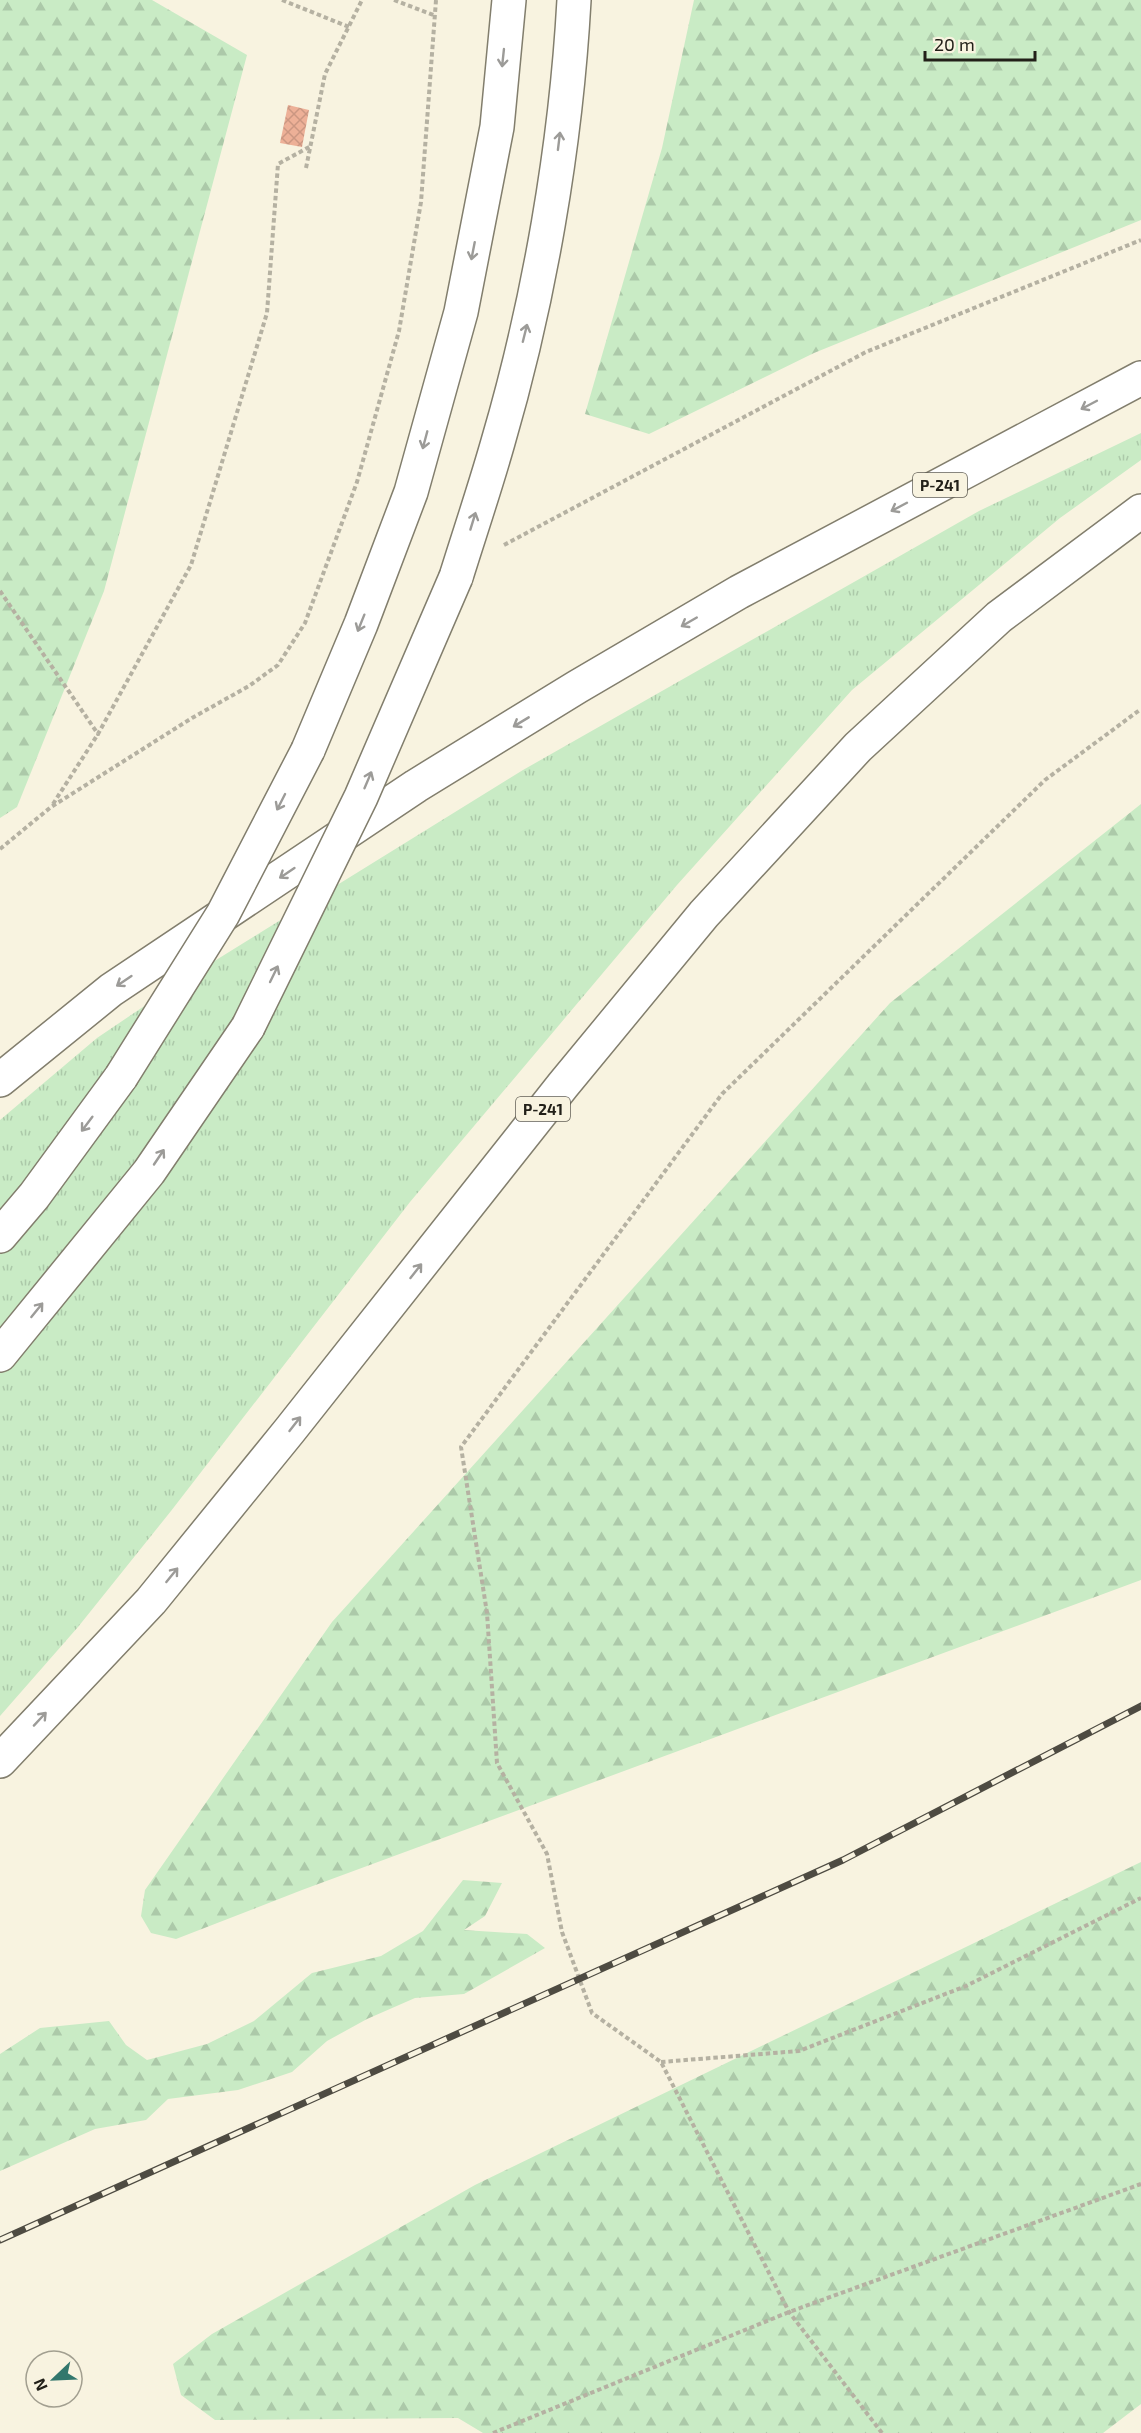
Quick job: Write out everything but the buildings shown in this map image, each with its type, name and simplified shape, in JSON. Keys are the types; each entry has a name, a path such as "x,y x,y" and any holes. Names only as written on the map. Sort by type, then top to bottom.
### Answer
{"main road":[{"path":"0,1236 34,1196 121,1077 223,914 308,750 361,624 411,492 461,312 497,127 509,0"},
{"path":"0,1355 149,1172 248,1027 361,797 456,577 498,441 536,291 558,155 571,50 574,0"},
{"name":"Р-241","path":"0,1080 111,990 416,786 739,592 1141,378"},
{"name":"Р-241","path":"0,1761 151,1600 290,1430 563,1084 704,914 858,747 981,633 999,617 1141,511"}],"path":[{"path":"282,0 349,27"},
{"path":"306,168 325,74 362,0"},
{"path":"394,0 436,16"},
{"path":"0,849 51,807 192,718 249,686 278,665 305,623 357,482 399,331 421,202 436,0"},
{"path":"51,807 98,734 190,565 267,313 278,164 311,146"},
{"path":"495,549 867,352 1141,240"},
{"path":"0,591 98,734"},
{"path":"882,2433 789,2312 662,2062 592,2013 562,1932 547,1854 497,1763 487,1613 461,1447 722,1094 1045,780 1141,709"},
{"path":"662,2062 799,2051 966,1986 1141,1898"},
{"path":"493,2433 789,2312 1141,2184"}],"green space":[{"path":"0,0 152,0 247,55 104,591 17,807 0,818"},
{"path":"694,0 1141,0 1141,220 814,353 649,434 585,414 662,148"},
{"path":"1141,433 1141,460 1060,518 852,690 677,885 410,1202 171,1511 78,1627 0,1716 0,1120 97,1038 171,988 523,770 979,511"},
{"path":"1141,804 1141,1580 302,1890 176,1939 151,1933 141,1916 145,1890 332,1622 890,1003"},
{"path":"1141,1862 1141,2404 1103,2433 483,2433 458,2418 215,2420 181,2395 173,2364 212,2334 475,2185"},
{"path":"463,1880 502,1883 485,1916 464,1930 527,1934 545,1948 464,1994 415,1998 367,2019 327,2041 292,2072 238,2090 168,2099 146,2120 95,2129 0,2171 0,2054 40,2028 109,2021 126,2045 147,2060 207,2044 254,2021 312,1973 381,1956 423,1931"}],"railway":[{"path":"0,2240 843,1860 1141,1706"}]}
